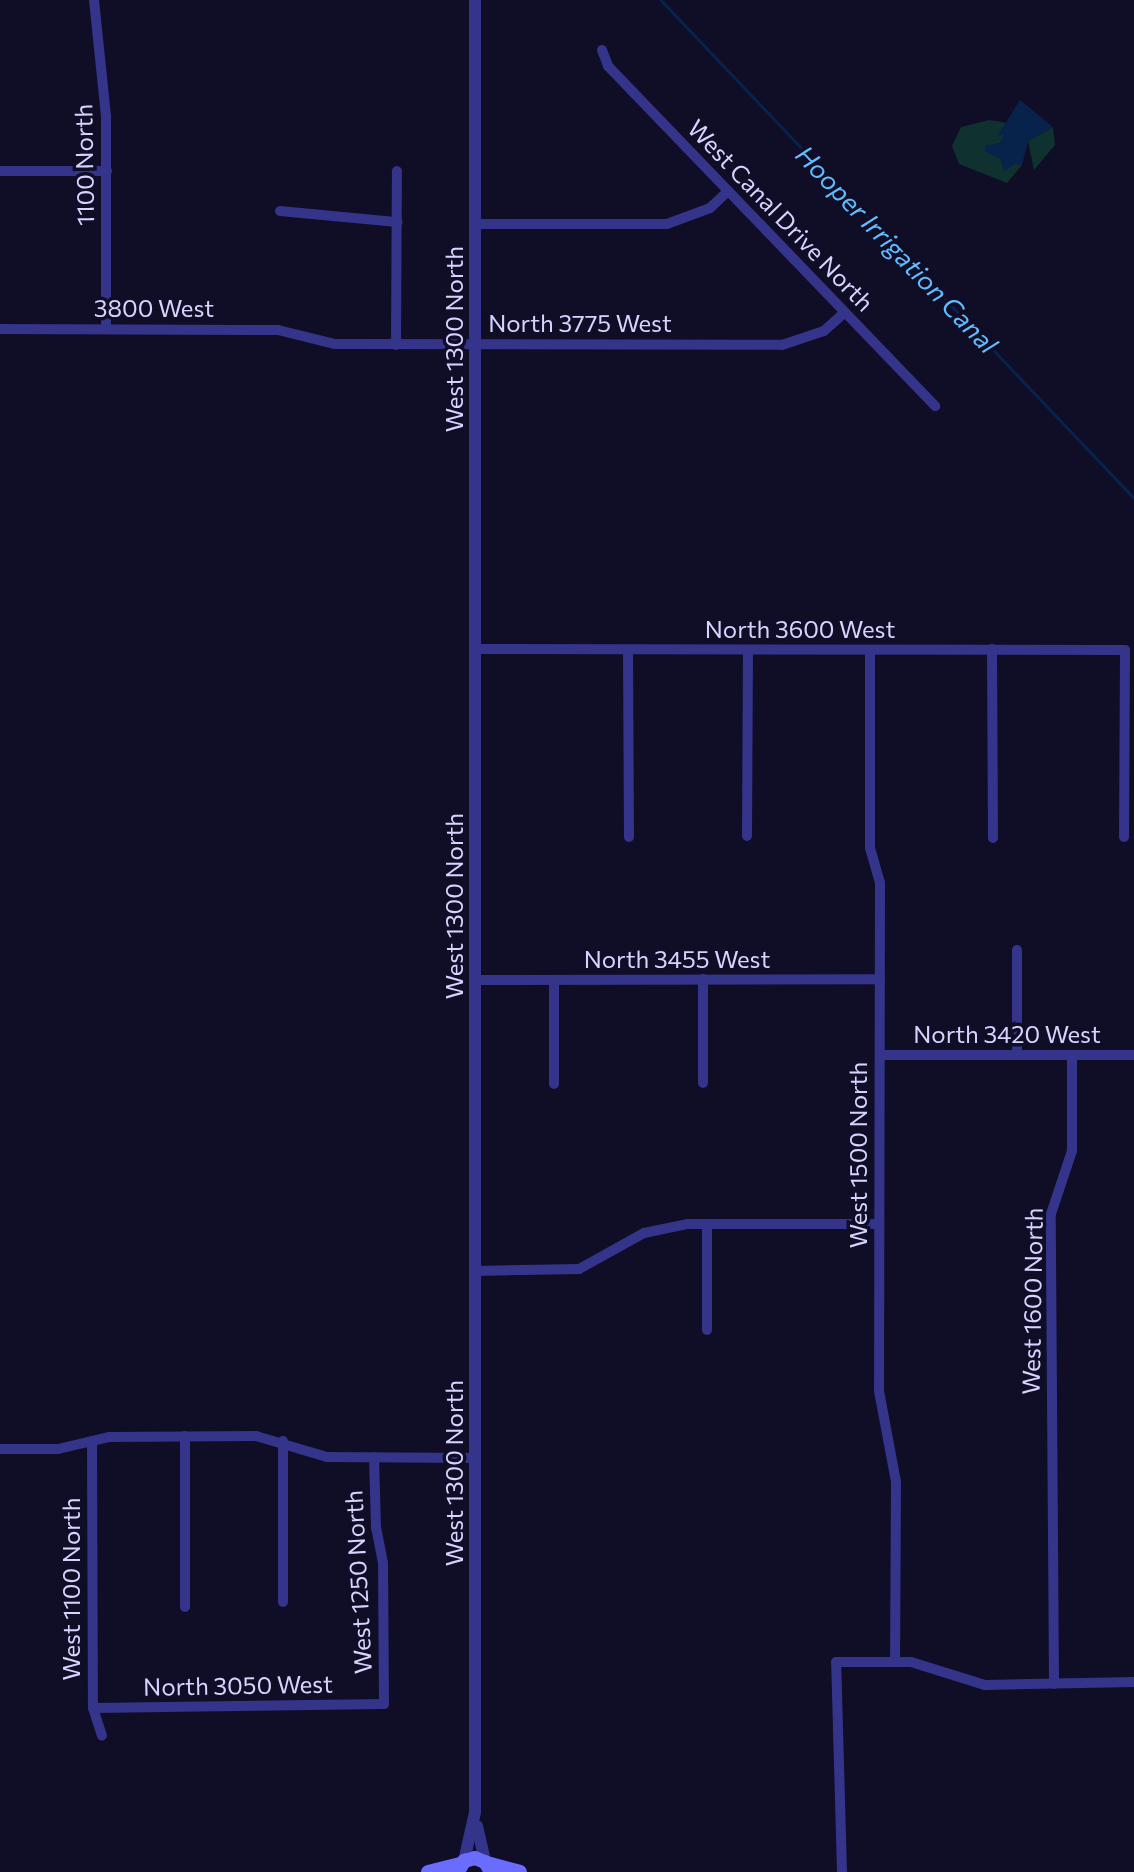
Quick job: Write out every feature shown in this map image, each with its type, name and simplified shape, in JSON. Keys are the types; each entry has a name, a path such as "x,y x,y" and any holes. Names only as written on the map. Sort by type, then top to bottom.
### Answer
{"main road":[{"path":"428,1872 462,1865 475,1858 487,1865 520,1872"}],"street":[{"name":"1100 North","path":"94,0 106,117 106,329"},
{"name":"West 1300 North","path":"475,0 475,1812 487,1865"},
{"name":"West Canal Drive North","path":"602,50 608,66 935,406"},
{"path":"0,171 107,171"},
{"path":"396,345 397,171"},
{"path":"475,224 667,224 700,213 728,191"},
{"path":"280,211 397,222"},
{"name":"North 3775 West","path":"306,337 335,344 782,345 824,331 845,313"},
{"name":"3800 West","path":"0,329 278,330 306,337"},
{"name":"North 3600 West","path":"475,649 1125,650 1124,837"},
{"path":"992,649 993,838"},
{"path":"628,650 629,837"},
{"path":"747,836 748,650"},
{"name":"West 1500 North","path":"870,650 870,848 880,883 880,1400 896,1482 895,1660"},
{"path":"1017,950 1017,1055"},
{"path":"703,979 703,1083"},
{"name":"North 3455 West","path":"475,980 880,979"},
{"path":"554,980 554,1084"},
{"name":"North 3420 West","path":"880,1055 1134,1055"},
{"name":"West 1600 North","path":"1054,1684 1051,1214 1072,1151 1072,1055"},
{"path":"707,1224 707,1330"},
{"path":"475,1271 579,1269 645,1233 707,1224 879,1224"},
{"path":"0,1449 58,1449 92,1441 184,1436 256,1436 283,1441 327,1457 475,1458"},
{"path":"184,1436 184,1607"},
{"name":"West 1100 North","path":"92,1441 93,1708 102,1736"},
{"path":"283,1441 283,1602"},
{"name":"West 1250 North","path":"374,1457 376,1528 383,1563 384,1704"},
{"path":"842,1872 836,1662 895,1660 928,1665 985,1685 1134,1682"},
{"name":"North 3050 West","path":"93,1708 384,1704"},
{"name":"West 1300 North","path":"462,1865 475,1812"}],"green space":[{"path":"989,120 1007,123 999,134 1005,135 1000,143 985,146 1022,165 1007,183 959,164 952,146 961,127"},
{"path":"1053,127 1055,145 1034,170 1028,141"}],"water":[{"path":"1020,100 1053,127 1028,141 1022,165 1015,164 1004,171 1001,159 986,152 985,146 1000,143 1005,135 998,135"}],"waterway":[{"name":"Hooper Irrigation Canal","path":"661,0 1134,498"}]}
